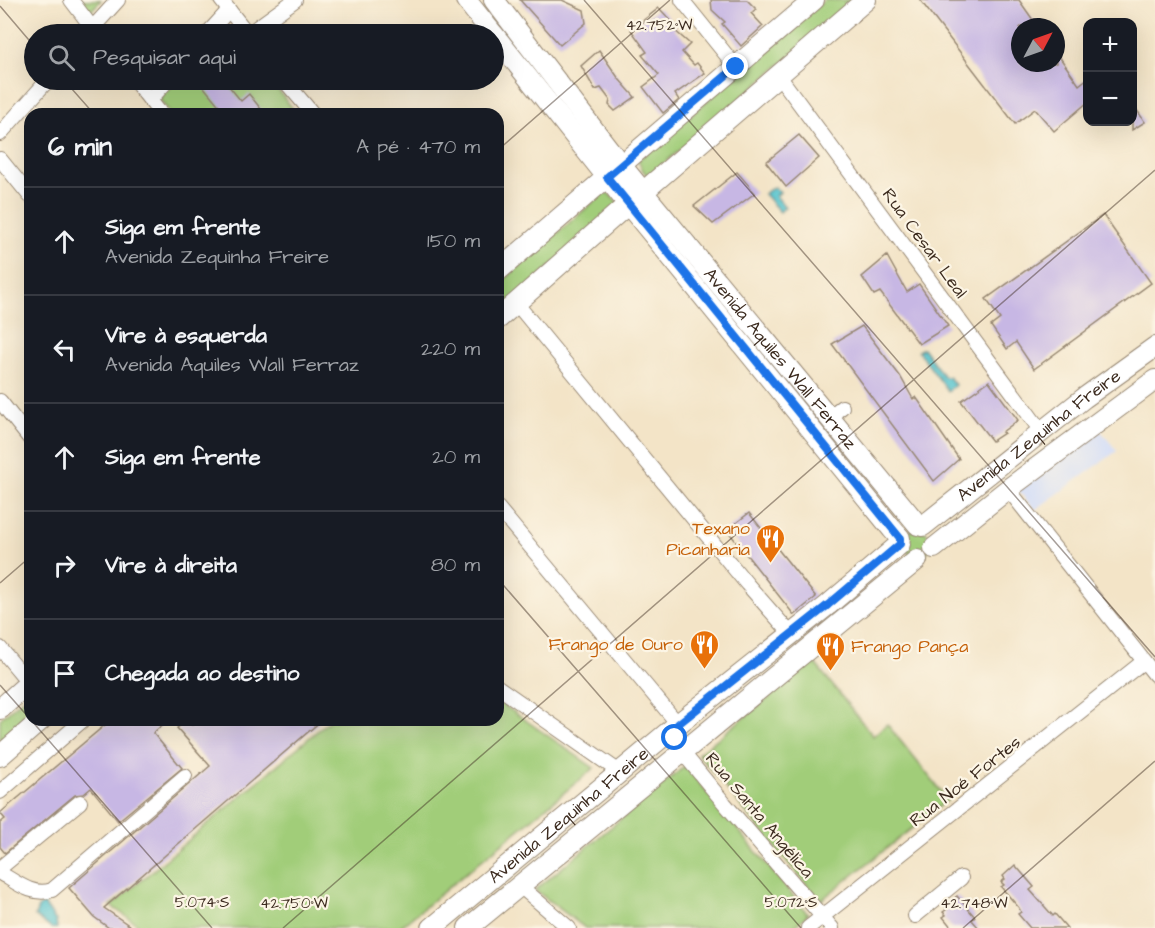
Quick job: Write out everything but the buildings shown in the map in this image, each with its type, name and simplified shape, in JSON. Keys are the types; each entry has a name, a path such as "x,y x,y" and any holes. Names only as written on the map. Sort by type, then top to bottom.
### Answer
{"main road":[{"path":"466,0 485,24"},
{"path":"494,0 635,198"},
{"path":"504,266 814,0"},
{"path":"504,314 866,0"},
{"path":"504,47 614,171"},
{"name":"Avenida Aquiles Wall Ferraz","path":"635,198 836,412 921,525"},
{"name":"Avenida Aquiles Wall Ferraz","path":"635,198 900,541"},
{"name":"Avenida Zequinha Freire","path":"921,525 1041,431 1155,347"},
{"name":"Avenida Zequinha Freire","path":"934,548 1008,489 1155,380"},
{"path":"921,525 932,533 935,543 928,557 917,560 903,554 900,541 906,528 921,525"},
{"name":"Avenida Zequinha Freire","path":"432,928 678,724 791,634 900,541"},
{"name":"Avenida Zequinha Freire","path":"468,928 917,560"},
{"path":"0,709 24,687"},
{"path":"678,724 675,738 683,753"},
{"path":"0,756 34,726"}],"street":[{"path":"71,0 87,24"},
{"path":"98,24 118,0"},
{"path":"262,24 295,0"},
{"path":"682,0 736,67"},
{"path":"213,24 225,5 240,24"},
{"name":"Rua Cesar Leal","path":"779,76 1041,431"},
{"path":"0,134 39,90"},
{"path":"142,90 156,108"},
{"path":"150,100 159,90"},
{"path":"293,90 308,108"},
{"path":"0,159 24,189"},
{"path":"516,303 747,584 791,634"},
{"path":"0,401 24,431"},
{"path":"1008,489 1155,675"},
{"path":"504,515 678,724"},
{"path":"0,648 24,677"},
{"name":"Rua Noé Fortes","path":"808,928 1144,661"},
{"path":"504,691 621,773"},
{"path":"0,792 76,726"},
{"name":"Rua Santa Angélica","path":"683,753 832,928"},
{"path":"80,802 0,871 33,891 52,890 185,776"},
{"path":"915,916 961,878"},
{"path":"520,886 569,928"}],"shaded area":[{"path":"1100,430 1117,451 1035,510 1018,490"}],"green space":[{"path":"79,0 101,0 89,13"},
{"path":"825,0 856,0 648,177 638,160"},
{"path":"168,90 278,90 292,108 166,108 159,99"},
{"path":"606,191 620,205 504,308 504,280"},
{"path":"911,530 926,532 929,537 928,551 922,555 910,554 907,551 908,533"},
{"path":"814,662 873,736 887,724 948,800 820,901 698,754"},
{"path":"24,698 24,724 0,745 0,719"},
{"path":"504,705 594,768 399,928 143,928 111,906 323,726 504,726"},
{"path":"685,766 808,914 793,928 585,928 535,890"}],"water":[{"path":"774,187 780,192 776,196 785,207 780,212 764,194"},
{"path":"923,348 944,377 949,377 955,385 948,391 918,351"},
{"path":"44,904 56,921 57,928 51,928 35,916 38,908"}],"place":[{"name":"Texano Picanharia","path":"771,564"},
{"name":"Frango de Ouro","path":"704,670"},
{"name":"Frango Pança","path":"830,672"}],"route":[{"path":"675,738 678,724 828,605 900,544 900,538 607,177 736,67"}]}
